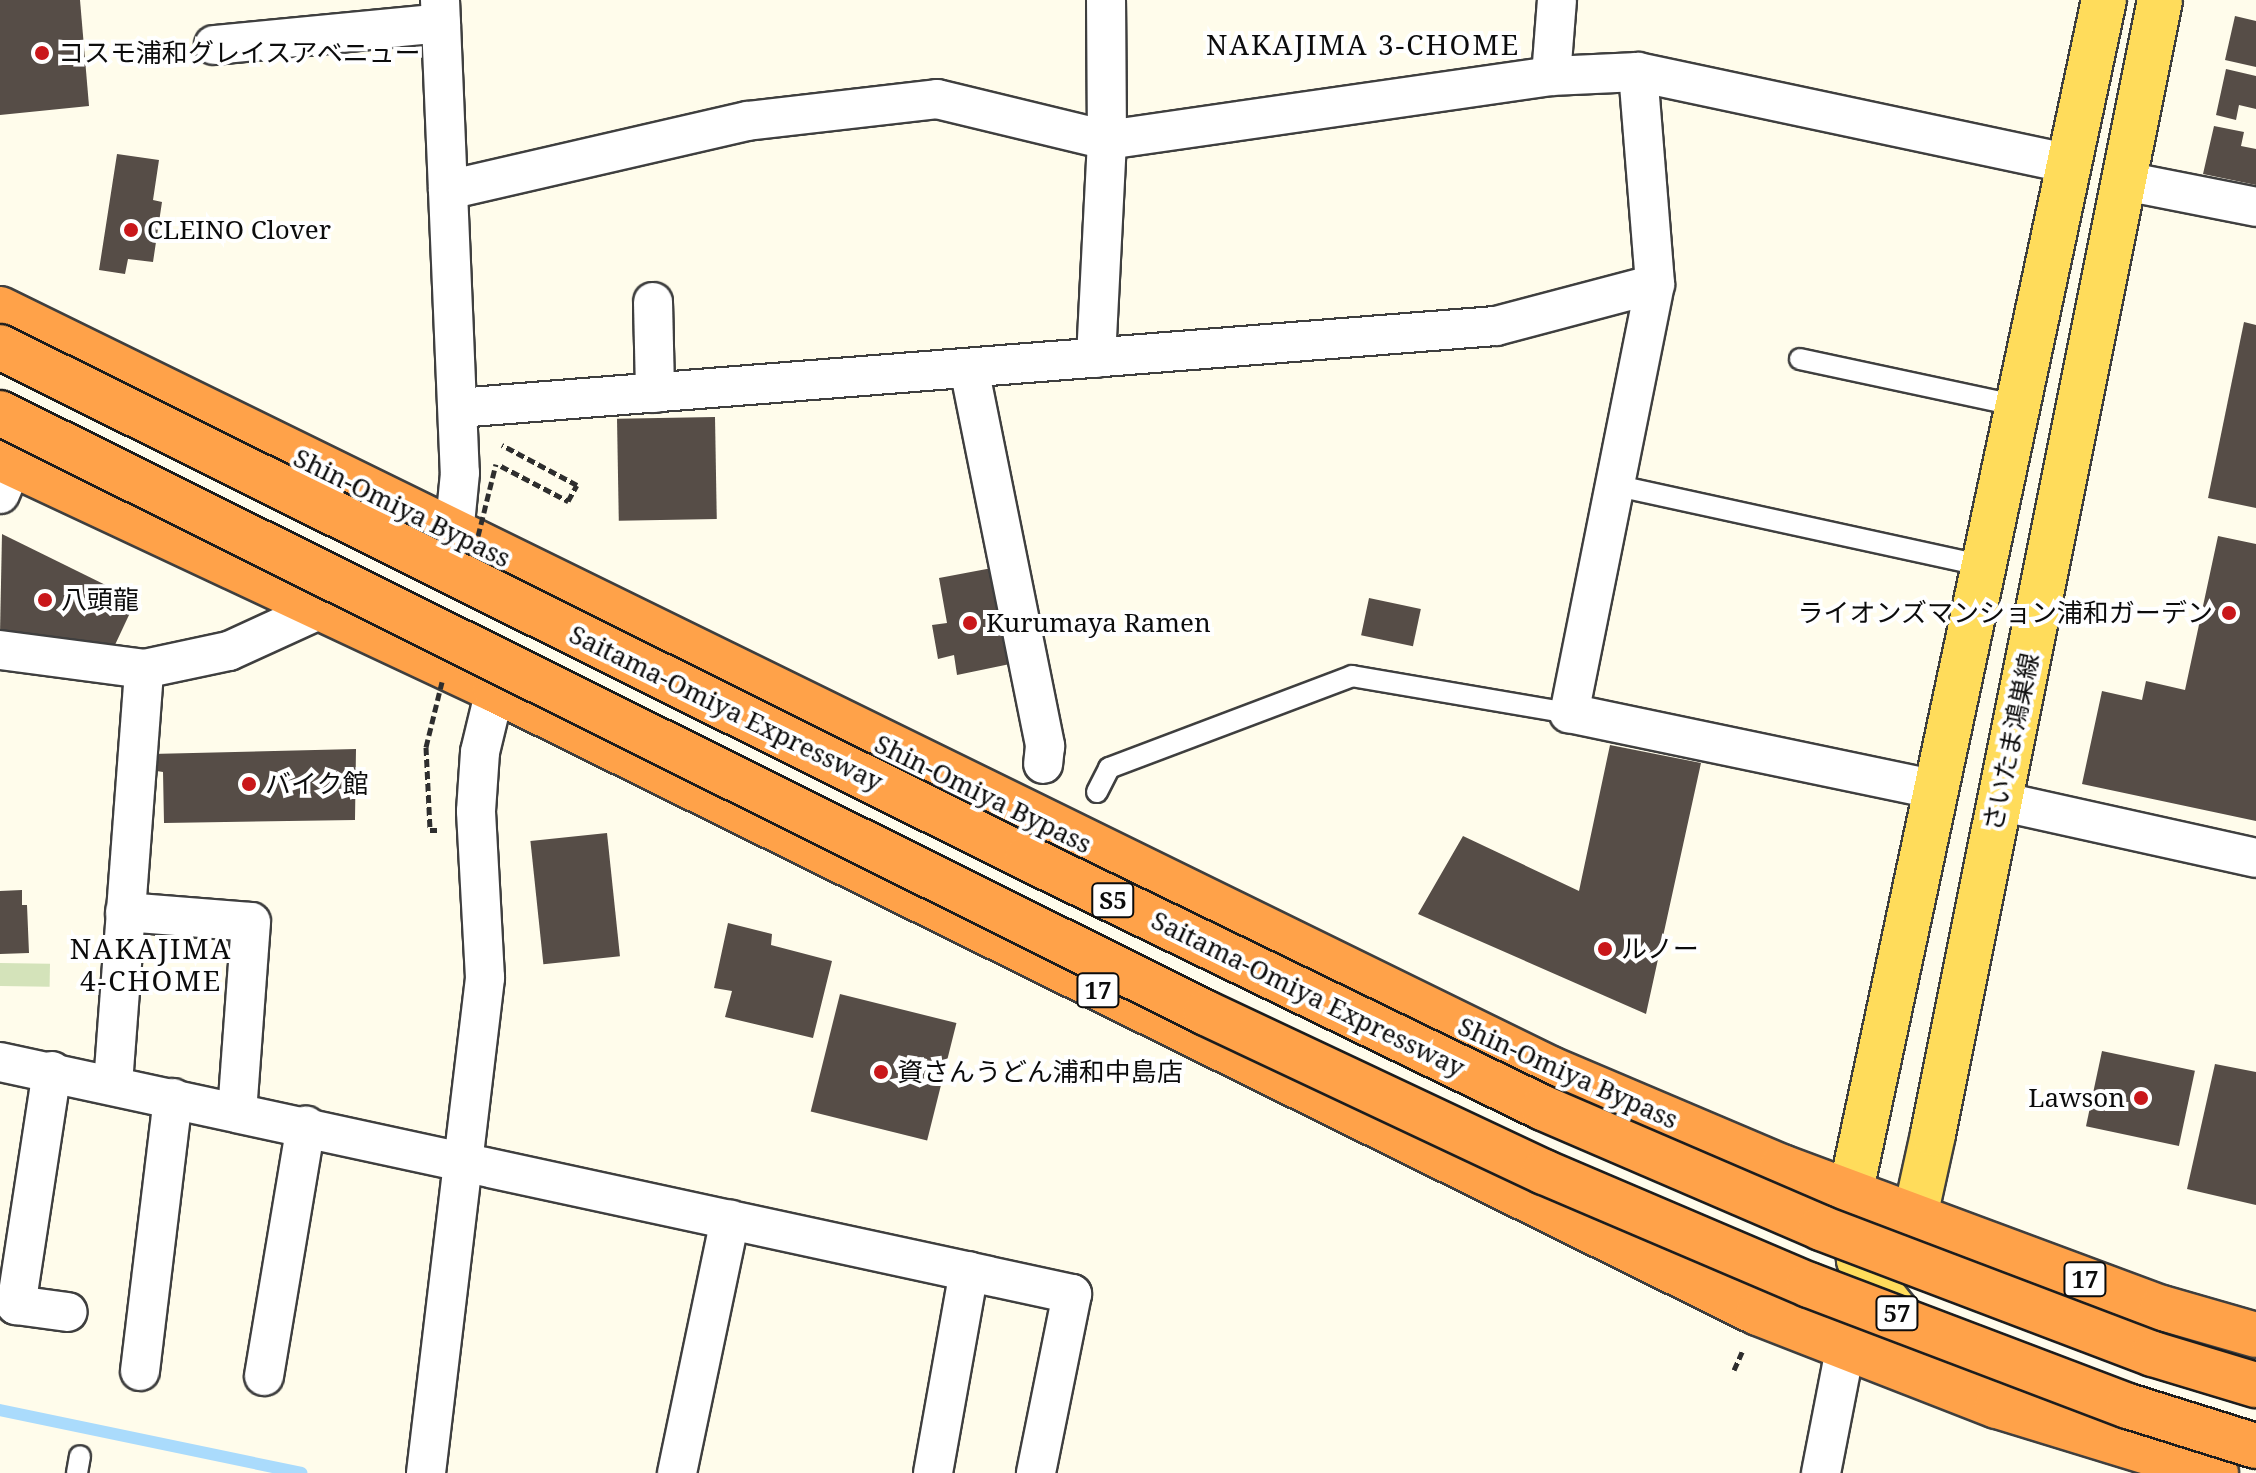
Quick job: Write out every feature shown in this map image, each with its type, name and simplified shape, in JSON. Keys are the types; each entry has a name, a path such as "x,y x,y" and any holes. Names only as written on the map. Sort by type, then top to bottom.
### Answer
{"highway":[{"name":"Shin-Omiya Bypass","path":"0,309 1551,1069 1782,1167 1851,1190 2162,1308 2256,1335"},
{"name":"Saitama-Omiya Expressway","path":"0,347 998,844 1543,1108 1821,1228 2153,1354 2256,1385"},
{"name":"S5","path":"0,413 1206,1013 1544,1172 1823,1290 2128,1406 2256,1446"},
{"name":"17","path":"4,472 323,608 495,690 1717,1292 1845,1349 1997,1406 2216,1473"}],"main road":[{"name":"57","path":"1997,1406 1921,1343 1870,1279 1859,1260 1851,1190 2104,0"},
{"name":"さいたま鴻巣線","path":"1717,1292 1764,1301 1811,1301 1891,1268 1910,1239 2160,0"}],"street":[{"path":"1096,358 1107,140 1106,0"},
{"path":"1551,76 1557,0"},
{"path":"214,45 440,11 460,473 454,534"},
{"path":"448,190 747,121 937,99 1107,140 1551,76 1638,72 2070,164"},
{"path":"1638,72 1655,284 1618,486 1569,713 1938,790"},
{"path":"2125,181 2256,207"},
{"path":"458,408 1496,326 1655,284"},
{"path":"653,302 655,393"},
{"path":"969,368 1045,746 1043,764"},
{"path":"0,650 144,669 229,651 323,608"},
{"path":"113,1084 144,669"},
{"path":"426,1473 485,978 479,766 495,690"},
{"path":"1999,801 2256,858"},
{"path":"125,912 251,922 237,1111"},
{"path":"0,1062 1072,1294 1036,1473"},
{"path":"52,1071 16,1305 68,1312"},
{"path":"140,1371 173,1098"},
{"path":"264,1376 306,1126"},
{"path":"677,1473 730,1219"},
{"path":"933,1473 969,1271"},
{"path":"1821,1473 1845,1349"}],"lane":[{"path":"1800,359 2020,406"},
{"path":"1618,486 1986,566"},
{"path":"1097,792 1109,768 1352,676 1569,713"}],"path":[{"path":"496,464 568,501 577,485 505,447"}],"green space":[{"path":"0,963 50,964 50,987 0,986"}],"building":[{"name":"コスモ浦和グレイスアベニュー","path":"0,0 80,0 89,106 0,115"},
{"path":"2235,16 2256,21 2256,67 2225,60"},
{"path":"2226,69 2256,76 2256,109 2239,105 2236,120 2216,115"},
{"path":"2214,126 2244,132 2241,146 2256,149 2256,185 2203,174"},
{"name":"CLEINO Clover","path":"117,154 159,160 153,200 162,202 153,262 128,259 125,274 99,270"},
{"path":"2244,322 2256,325 2256,508 2208,498"},
{"path":"715,417 717,519 619,521 617,419"},
{"path":"2,534 136,600 114,647 0,633"},
{"name":"ライオンズマンション浦和ガーデン","path":"2218,536 2256,544 2256,821 2082,784 2102,691 2142,700 2146,681 2185,690"},
{"path":"992,568 1010,664 957,675 954,655 938,659 932,625 947,623 939,578"},
{"path":"1369,598 1421,609 1413,646 1361,635"},
{"path":"1610,745 1701,763 1646,1014 1418,914 1463,836 1579,891"},
{"path":"356,749 355,820 164,823 163,772 150,770 151,754"},
{"path":"607,833 620,956 543,964 530,841"},
{"path":"22,890 22,905 27,905 29,953 0,954 0,891"},
{"path":"728,923 772,934 771,945 832,961 813,1038 725,1017 732,991 714,988"},
{"path":"840,994 956,1023 927,1140 811,1111"},
{"name":"Lawson","path":"2102,1051 2195,1071 2179,1146 2086,1126"},
{"path":"2215,1064 2256,1072 2256,1205 2187,1189"}],"waterway":[{"path":"0,1410 301,1473"}],"place":[{"name":"コスモ浦和グレイスアベニュー","path":"42,53"},
{"name":"CLEINO Clover","path":"131,230"},
{"name":"八頭龍","path":"45,600"},
{"name":"ライオンズマンション浦和ガーデン","path":"2229,613"},
{"name":"Kurumaya Ramen","path":"970,623"},
{"name":"バイク館","path":"249,784"},
{"name":"ルノー","path":"1605,949"},
{"name":"資さんうどん浦和中島店","path":"881,1072"},
{"name":"Lawson","path":"2141,1098"}],"district":[{"name":"NAKAJIMA 3-CHOME","path":"1363,44"},
{"name":"NAKAJIMA 4-CHOME","path":"151,964"}]}
